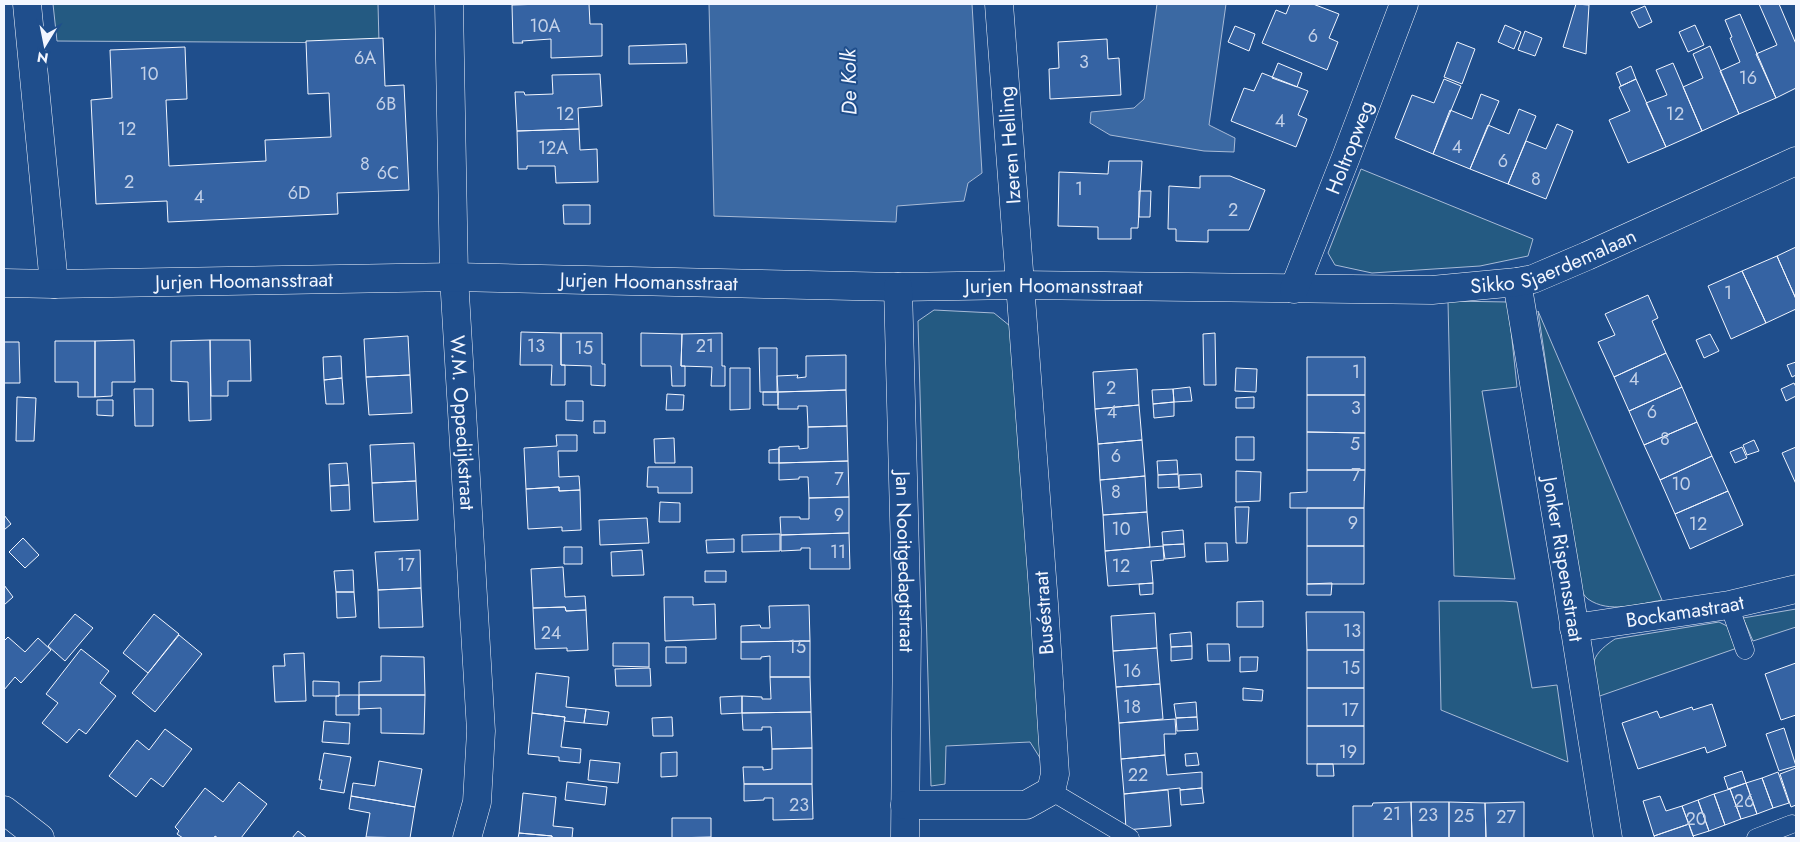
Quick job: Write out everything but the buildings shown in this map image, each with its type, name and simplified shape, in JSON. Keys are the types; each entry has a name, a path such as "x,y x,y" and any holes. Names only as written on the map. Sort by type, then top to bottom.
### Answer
{"street":[{"path":"27,4 54,284"},
{"name":"W.M. Oppedijkstraat","path":"448,4 454,277 481,731 477,802 467,838"},
{"name":"Izeren Helling","path":"999,4 1020,286"},
{"name":"Holtropweg","path":"1294,289 1404,4"},
{"name":"Sikko Sjaerdemalaan","path":"1294,289 1432,290 1533,279 1796,161"},
{"name":"Jurjen Hoomansstraat","path":"4,283 54,284 454,277 898,287 1020,286 1294,289"},
{"name":"Jonker Rispensstraat","path":"1517,282 1608,838"},
{"name":"Buséstraat","path":"1020,286 1055,774 1051,791"},
{"name":"Jan Nooitgedagtstraat","path":"898,287 907,630 905,838"},
{"name":"Bockamastraat","path":"1574,628 1728,605 1796,589"},
{"path":"905,805 1026,805 1051,791"},
{"path":"4,810 40,838"}],"lane":[{"path":"1728,605 1745,650"},
{"path":"1051,791 1130,838"},
{"path":"1756,838 1792,824"}],"shaded area":[{"path":"53,4 378,4 379,43 57,41"},
{"path":"1361,169 1533,239 1528,256 1480,266 1372,273 1335,265 1328,253"},
{"path":"1448,301 1508,302 1517,387 1482,391 1515,579 1454,576"},
{"path":"934,310 994,313 1015,330 1047,769 1030,742 946,746 945,784 931,786 918,321"},
{"path":"1538,311 1662,600 1624,607 1605,606 1596,604 1588,599 1579,586"},
{"path":"1439,601 1517,602 1532,688 1557,685 1568,762 1441,710"},
{"path":"1796,609 1796,627 1753,641 1743,618"},
{"path":"1719,622 1729,627 1740,647 1594,698 1593,664 1595,658 1599,652 1615,639"}],"water":[{"name":"De Kolk","path":"709,4 972,4 982,173 968,183 964,201 897,206 896,222 714,216"},
{"path":"1157,4 1226,4 1209,125 1235,138 1234,152 1204,151 1110,135 1090,123 1091,112 1134,108 1144,99"}]}
